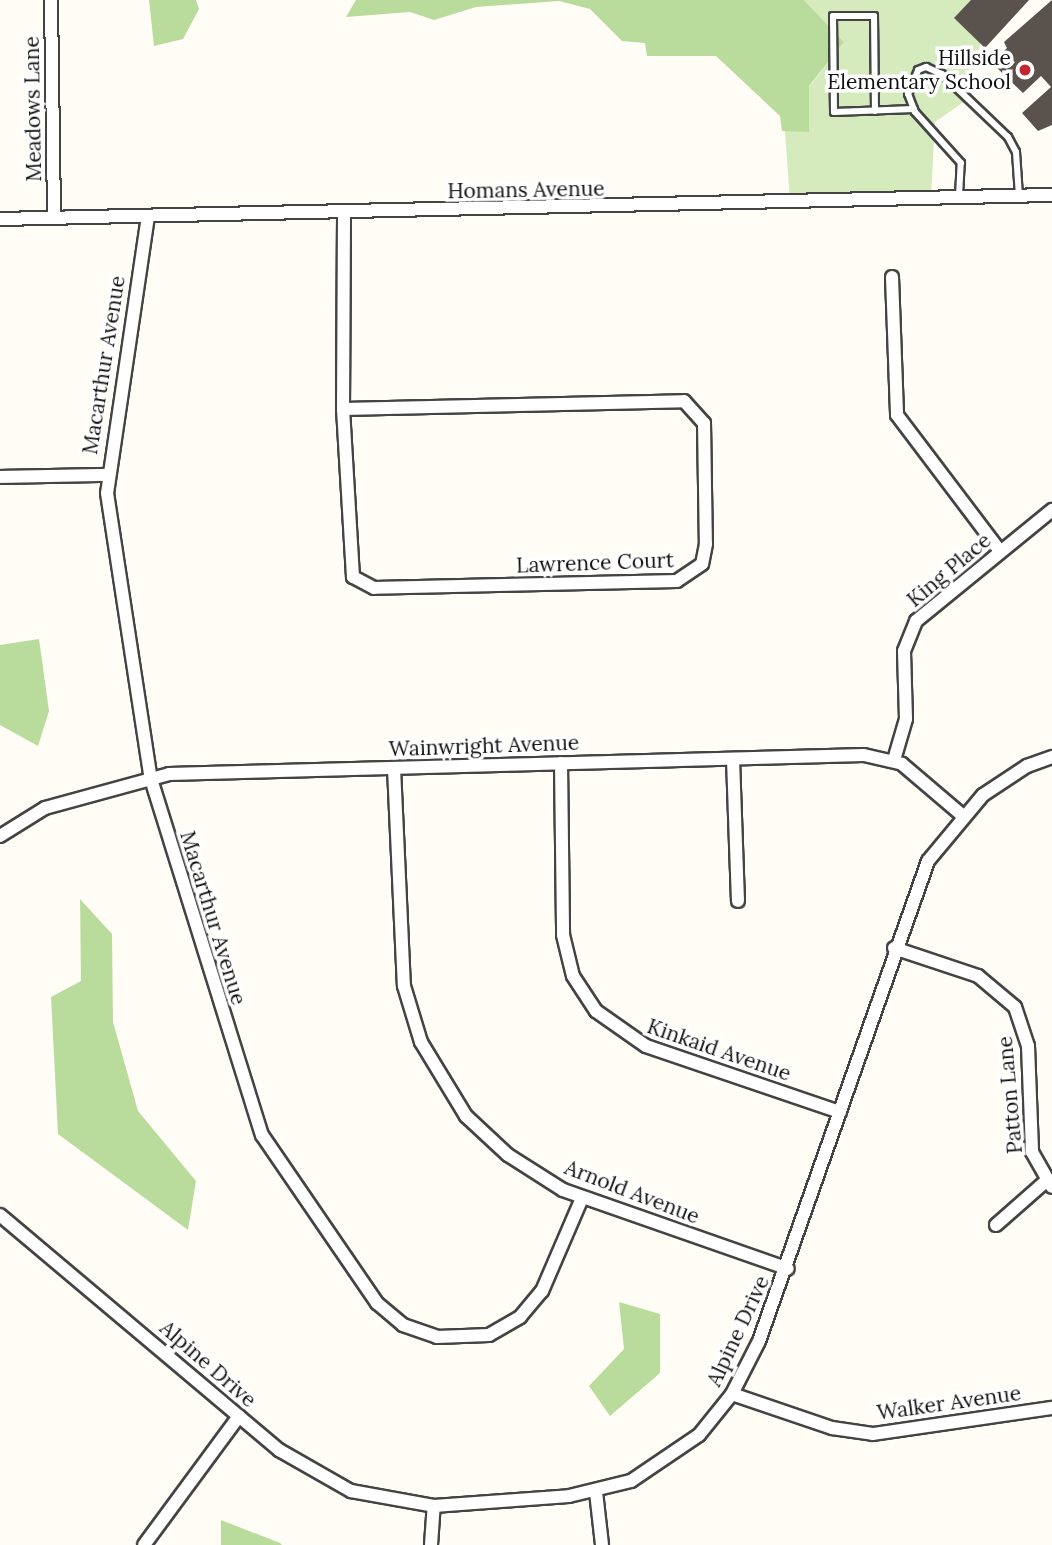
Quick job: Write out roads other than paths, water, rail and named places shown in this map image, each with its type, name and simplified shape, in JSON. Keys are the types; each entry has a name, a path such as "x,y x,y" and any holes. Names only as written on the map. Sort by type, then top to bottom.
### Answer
{"street":[{"name":"Meadows Lane","path":"51,0 54,218"},
{"name":"Homans Avenue","path":"0,219 1052,195"},
{"name":"Lawrence Court","path":"343,409 684,401 704,423 706,544 702,564 677,581 368,587 349,568 343,409 344,213"},
{"name":"Macarthur Avenue","path":"148,216 106,475 151,779 257,1125 277,1162 388,1315 437,1337 473,1338 506,1327 542,1291 582,1198"},
{"path":"892,277 897,415 1000,551"},
{"path":"0,477 106,475"},
{"name":"King Place","path":"894,760 906,719 903,668 908,636 925,610 1052,510"},
{"name":"Wainwright Avenue","path":"0,836 45,808 169,774 864,755 894,760 915,772 962,815"},
{"name":"Alpine Drive","path":"0,1215 239,1416 327,1481 380,1500 433,1506 596,1492 631,1481 679,1452 732,1394 788,1269 894,948 928,861 962,815 1003,780 1052,757"},
{"path":"733,759 738,901"},
{"name":"Kinkaid Avenue","path":"561,763 563,934 573,976 596,1011 646,1046 840,1112"},
{"name":"Arnold Avenue","path":"394,768 400,957 421,1042 448,1093 483,1134 535,1174 582,1198 788,1269"},
{"name":"Patton Lane","path":"894,948 978,976 1015,1007 1028,1046 1032,1152 1049,1184"},
{"path":"996,1225 1049,1184"},
{"name":"Walker Avenue","path":"732,1394 832,1428 873,1434 1052,1408"},
{"path":"144,1545 239,1416"},
{"path":"596,1492 602,1545"},
{"path":"431,1545 433,1506"}],"lane":[{"path":"876,111 874,16 833,16 834,112 876,111 914,109"},
{"path":"958,198 961,163 914,109 908,94 918,70 934,68 1008,137 1016,152 1019,196"}],"place":[{"name":"Hillside Elementary School","path":"1025,70"}]}
